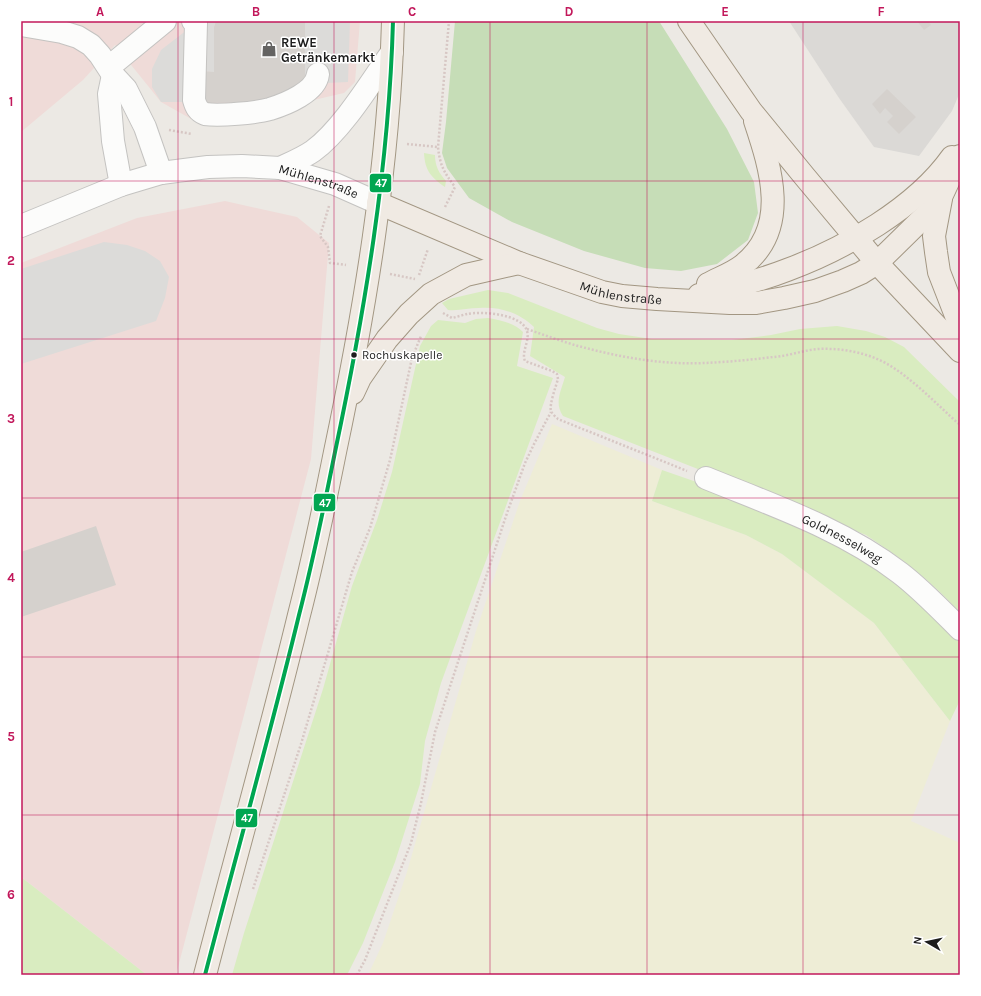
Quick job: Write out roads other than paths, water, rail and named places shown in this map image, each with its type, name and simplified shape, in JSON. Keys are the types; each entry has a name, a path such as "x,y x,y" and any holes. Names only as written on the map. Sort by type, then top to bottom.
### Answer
{"main road":[{"path":"205,975 300,614 342,420 367,285 378,203 392,52 393,21"},
{"path":"689,21 751,111 878,263 960,351"},
{"path":"678,300 742,266 755,254 768,229 772,212 773,193 771,178 763,146 751,111"},
{"name":"Mühlenstraße","path":"678,300 765,278 788,270 857,238 890,216 918,194 950,160 960,146"},
{"path":"960,156 941,196 934,236 939,272 960,326"},
{"name":"Mühlenstraße","path":"378,203 519,264 602,292 642,298 743,304 804,294 843,281 861,273 878,263 927,214 941,196"},
{"path":"342,420 360,378 387,339 409,314 431,294 466,275 519,264"}],"street":[{"path":"121,185 113,141 109,94 111,71 165,21"},
{"path":"194,21 196,23 194,100 200,112 205,114 252,112 270,109 309,91 316,82 318,74"},
{"path":"21,25 62,32 91,45 126,89 145,126 161,173"},
{"path":"280,168 305,156 322,143 356,104 392,52"},
{"name":"Mühlenstraße","path":"21,226 121,185 161,173 190,168 226,166 280,168 335,184 378,203"},
{"name":"Goldnesselweg","path":"706,478 800,517 869,552 900,573 960,629"}],"place":[{"name":"REWE Getränkemarkt","path":"269,49"},
{"name":"Rochuskapelle","path":"354,355"}]}
